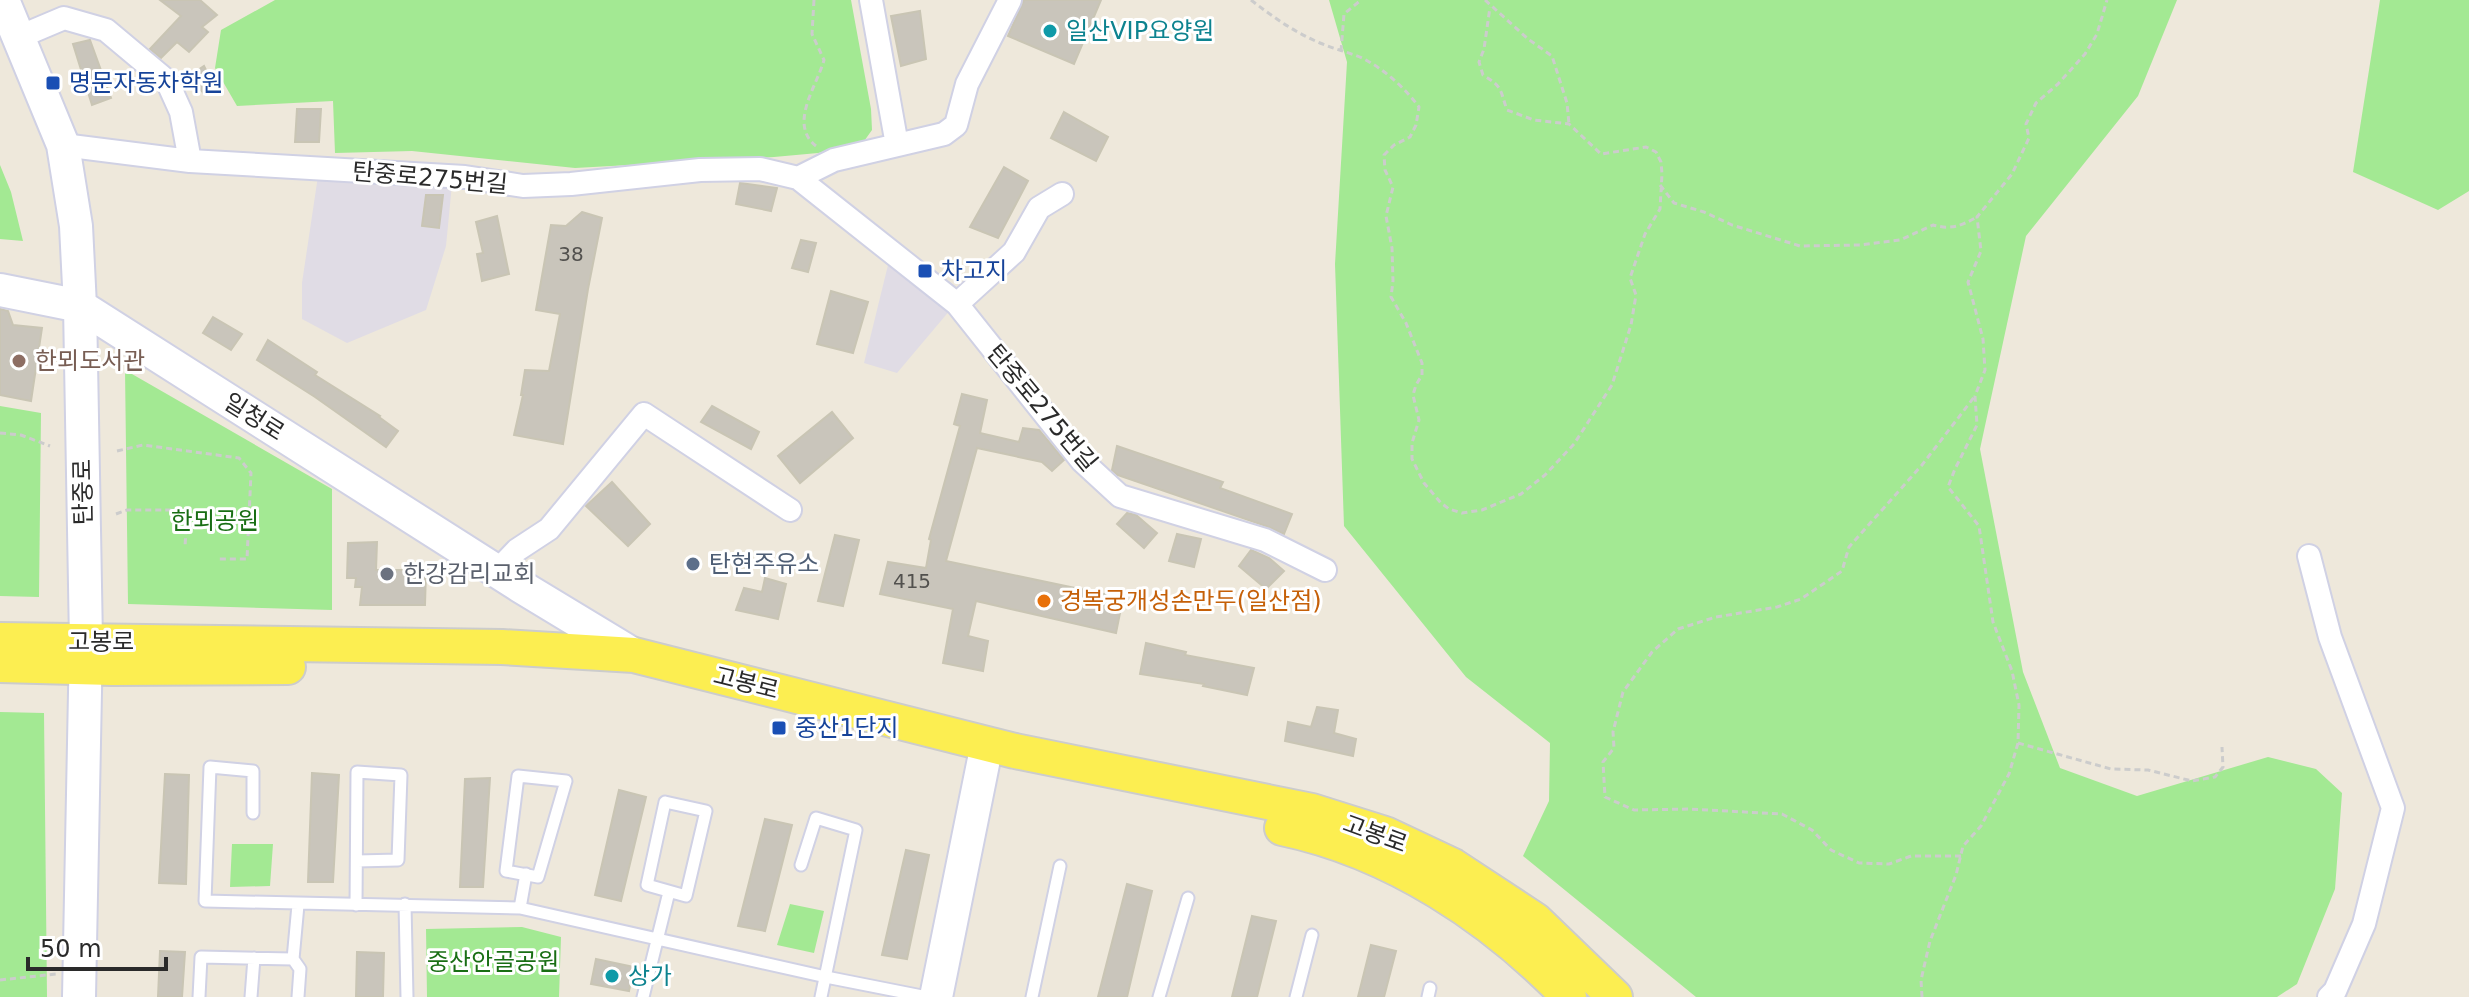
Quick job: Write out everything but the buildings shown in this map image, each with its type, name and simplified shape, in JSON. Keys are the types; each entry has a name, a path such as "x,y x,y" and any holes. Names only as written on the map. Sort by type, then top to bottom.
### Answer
{"main road":[{"name":"탄중로","path":"3,0 63,145 76,226 86,654 69,985"},
{"name":"일청로","path":"0,290 80,306 634,655"},
{"name":"고봉로","path":"0,640 86,654 501,666 636,677 984,755 1306,833 1375,858 1445,895 1480,919 1514,944 1569,997"},
{"name":"고봉로","path":"0,665 86,654 502,647 634,655 984,755 1312,811 1385,834 1453,866 1535,920 1615,997"},
{"path":"936,997 984,755"}],"street":[{"path":"871,0 897,145"},
{"path":"798,178 834,160 944,134 956,125 967,84 1010,0"},
{"path":"19,37 62,9 106,30 167,81 181,112 190,161"},
{"name":"탄중로275번길","path":"63,145 190,161 465,177 523,186 700,170 760,169 798,178 957,304 1082,461 1120,496 1265,540 1325,570"},
{"path":"957,304 1014,252 1039,208 1062,194"},
{"path":"497,571 517,550 549,529 644,414 790,510"},
{"path":"2309,556 2330,637 2393,808 2364,924 2335,991 2329,997"}],"lane":[{"path":"253,813 253,771 210,767 205,901 520,908 927,997"},
{"path":"356,905 357,772 401,775 398,860 357,861"},
{"path":"518,776 566,781 538,877 526,874 506,871 518,776"},
{"path":"665,802 706,811 686,896 669,892 647,885 665,802"},
{"path":"801,865 816,818 856,830 821,997"},
{"path":"1032,997 1060,866"},
{"path":"520,908 526,874"},
{"path":"643,997 669,892"},
{"path":"1159,997 1188,898"},
{"path":"405,904 407,997"},
{"path":"298,905 293,959 300,969 298,997"},
{"path":"1296,997 1312,935"},
{"path":"199,997 201,957 293,959"},
{"path":"251,997 254,958"}],"path":[{"path":"814,0 812,34 824,60 807,99 804,125 811,142 834,160"},
{"path":"1251,0 1293,30 1378,68 1407,91 1419,107 1410,137 1394,145 1384,155 1385,170 1393,187 1386,216 1392,248 1391,297 1406,323 1422,363 1422,375 1413,395 1419,420 1412,443 1412,459 1424,483 1449,509 1462,513 1482,510 1521,494 1545,475 1574,444 1612,385 1620,364 1636,295 1630,278 1645,234 1660,209 1661,162 1656,152 1646,147 1601,154 1569,124 1534,120 1507,110 1497,83 1483,75 1479,62 1490,7"},
{"path":"1341,51 1344,14 1361,0"},
{"path":"1485,0 1552,56 1567,103 1569,124"},
{"path":"1660,185 1674,203 1800,246 1860,245 1900,240 1933,225 1946,228 1961,226 1977,217 2012,174 2029,138 2026,124 2036,103 2085,54 2097,34 2107,0"},
{"path":"1962,856 1911,856 1889,864 1859,863 1831,850 1812,830 1782,814 1634,810 1605,797 1603,762 1614,748 1613,732 1623,692 1652,652 1678,629 1716,617 1777,607 1801,599 1842,571 1849,547 1922,465 1975,396 1985,370 1983,339 1968,282 1981,251 1977,217"},
{"path":"1922,997 1921,980 1930,941 1963,846 1981,826 2009,774 2018,743 2019,705 2012,671 1993,622 1979,526 1948,487 1977,425 1975,396"},
{"path":"0,433 21,435 50,446"},
{"path":"117,451 143,445 239,458 251,473 247,559 218,559"},
{"path":"116,514 127,510 187,510 185,547"},
{"path":"2018,743 2111,769 2148,770 2192,781 2215,777 2223,767 2222,747"},
{"path":"0,980 69,985"}],"shaded area":[{"path":"318,176 452,184 446,246 426,310 347,343 302,319 302,283"},
{"path":"889,261 951,309 897,373 864,363"}],"green space":[{"path":"275,0 851,0 872,130 862,144 818,153 575,168 412,151 335,153 333,101 237,106 215,68 221,30"},
{"path":"1329,0 2177,0 2138,96 2026,236 1980,449 2023,672 2060,768 2137,796 2268,757 2316,769 2342,793 2335,889 2297,984 2277,997 1696,997 1523,856 1549,801 1550,743 1466,677 1344,526 1335,264 1347,62"},
{"path":"2380,0 2469,0 2469,191 2438,210 2353,172"},
{"path":"0,165 11,192 23,241 0,239"},
{"name":"한뫼공원","path":"125,370 332,489 332,610 128,604"},
{"path":"0,406 41,413 39,597 0,596"},
{"path":"0,712 44,713 47,997 0,997"},
{"path":"232,844 273,844 270,886 230,887"},
{"path":"790,904 824,911 814,953 777,945"},
{"name":"중산안골공원","path":"522,927 561,937 559,997 427,997 426,929"}],"place":[{"name":"일산VIP요양원","path":"1050,31"},
{"name":"명문자동차학원","path":"53,83"},
{"name":"차고지","path":"925,271"},
{"name":"한뫼도서관","path":"19,361"},
{"name":"탄현주유소","path":"693,564"},
{"name":"한강감리교회","path":"387,574"},
{"name":"경복궁개성손만두(일산점)","path":"1044,601"},
{"name":"중산1단지","path":"779,728"},
{"name":"상가","path":"612,976"}]}
